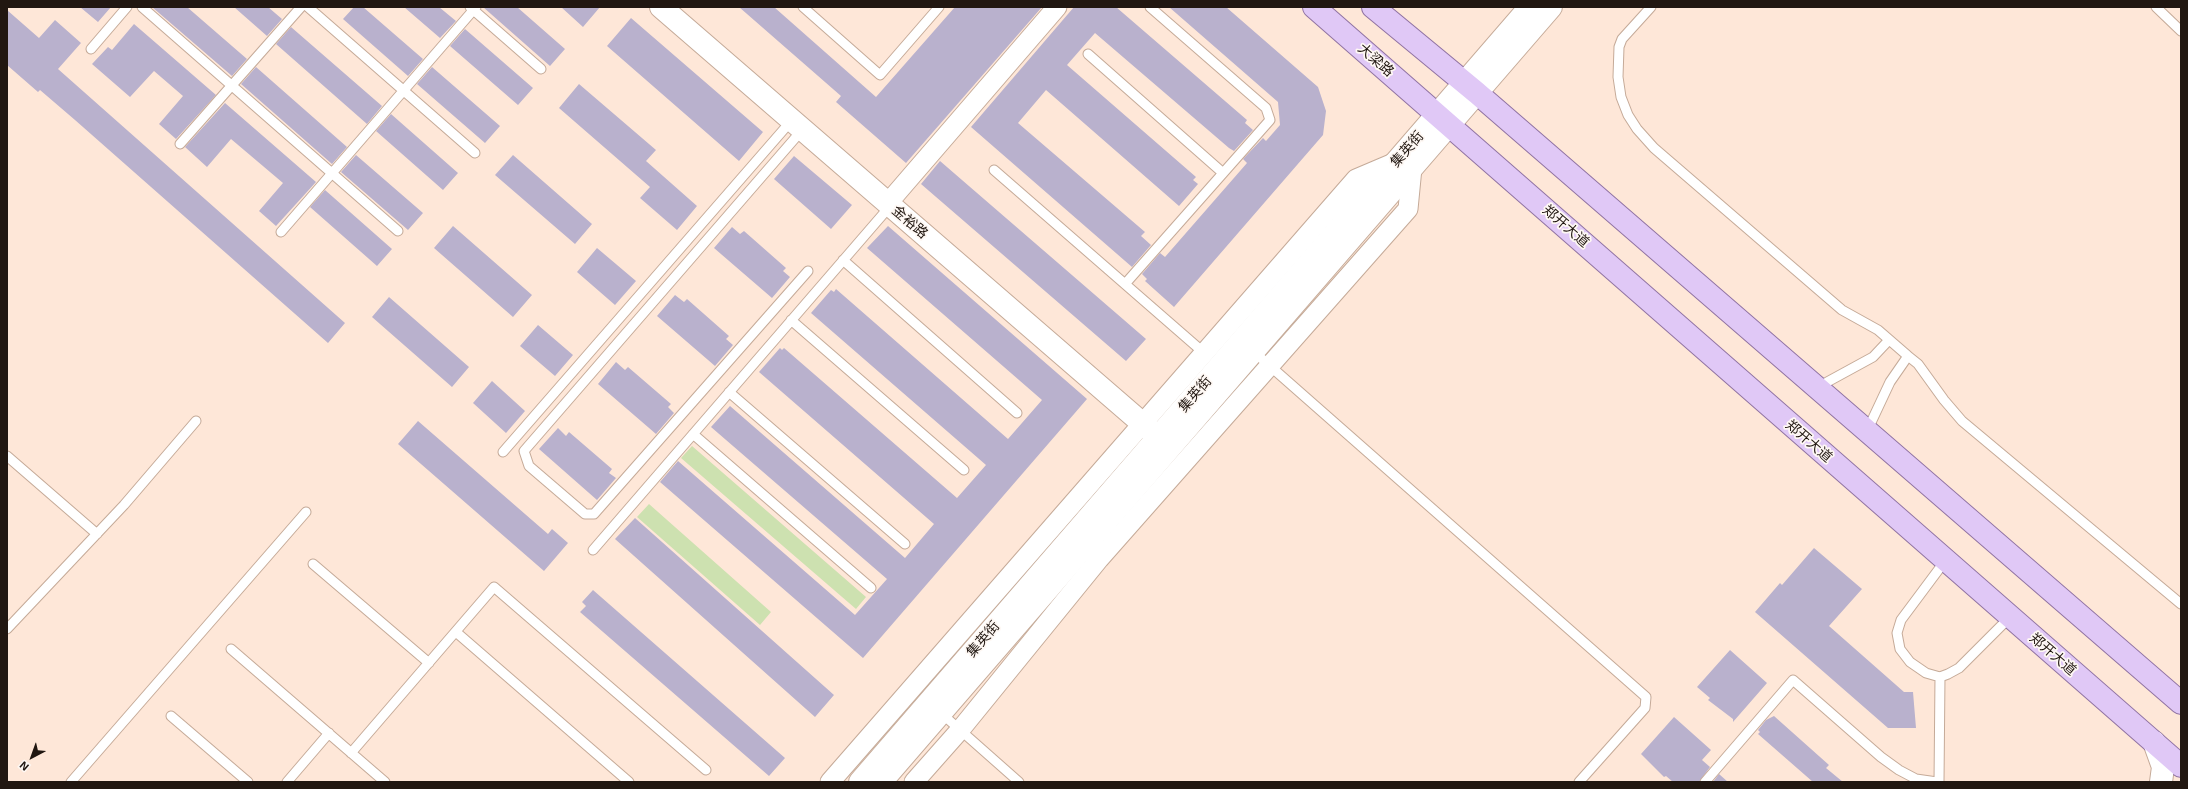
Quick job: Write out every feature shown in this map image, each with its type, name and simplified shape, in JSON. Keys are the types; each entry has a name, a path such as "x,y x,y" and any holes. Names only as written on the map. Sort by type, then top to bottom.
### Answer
{"main road":[{"name":"金裕路","path":"661,7 1158,437"},
{"name":"大梁路","path":"1314,7 1444,119"},
{"path":"1373,7 1471,88 2179,699"},
{"name":"集英街","path":"1471,88 1530,7"},
{"name":"集英街","path":"860,782 1158,437 1404,165 1471,88 1551,7"},
{"name":"郑开大道","path":"1444,119 1945,561 2181,766"},
{"name":"集英街","path":"880,782 1254,351 1404,165"},
{"path":"2154,742 2163,767 2161,782"}],"street":[{"path":"889,204 1057,7"},
{"path":"830,782 1141,422 1356,179 1404,165 1408,209 1099,559 960,730 914,782"}],"lane":[{"path":"91,49 127,7"},
{"path":"142,7 398,231"},
{"path":"180,144 301,7"},
{"path":"308,7 475,153"},
{"path":"803,7 880,75 939,7"},
{"path":"1126,284 1270,120 1266,108 1150,7"},
{"path":"1650,7 1622,39 1619,47 1618,77 1620,97 1637,129 1654,148 1842,310 1878,330 1918,364 1944,400 1962,421 2181,604"},
{"path":"2156,7 2181,30"},
{"path":"282,232 404,91 473,8 541,69"},
{"path":"1088,54 1223,173"},
{"path":"797,125 524,451 529,466 585,514 594,514 808,270"},
{"path":"503,452 797,125"},
{"path":"994,170 1203,352"},
{"path":"592,550 843,260 889,204"},
{"path":"843,260 1017,413"},
{"path":"791,320 964,470"},
{"path":"1818,388 1873,357 1889,340"},
{"path":"1254,351 1646,697 1645,708 1579,782"},
{"path":"1867,431 1890,382 1908,356"},
{"path":"729,392 905,544"},
{"path":"7,629 97,534 196,421"},
{"path":"693,434 871,588"},
{"path":"7,456 97,534"},
{"path":"71,782 306,512"},
{"path":"1945,561 1901,620 1897,633 1900,649 1910,662 1926,673 1940,676 1959,668 2010,617"},
{"path":"314,564 428,663"},
{"path":"351,753 494,587 706,770"},
{"path":"456,632 629,782"},
{"path":"231,649 385,782"},
{"path":"1705,782 1793,680 1881,757 1899,770 1916,779 1938,782 1940,676"},
{"path":"940,713 1019,782"},
{"path":"171,716 248,782"},
{"path":"287,782 329,733"}],"green space":[{"path":"692,446 866,597 856,609 681,458"},
{"path":"649,504 771,612 760,625 637,517"}],"building":[{"path":"80,7 111,7 98,22"},
{"path":"152,7 187,7 247,59 232,76"},
{"path":"234,7 268,7 282,19 267,36"},
{"path":"354,7 363,7 423,59 408,76 343,19"},
{"path":"404,7 439,7 456,21 440,38"},
{"path":"483,7 517,7 565,49 550,66"},
{"path":"561,7 600,7 583,27"},
{"path":"739,7 774,7 876,97 955,7 1042,7 906,163 836,102 841,96"},
{"path":"1074,7 1116,7 1247,120 1245,123 1253,130 1234,151 1229,148 1095,33 1067,65 1196,177 1193,180 1198,184 1179,206 1046,90 1018,123 1145,232 1141,236 1151,245 1132,267 971,127"},
{"path":"1169,7 1226,7 1318,87 1326,111 1323,135 1174,307 1145,281 1147,279 1142,274 1160,253 1165,257 1247,163 1243,159 1263,138 1266,141 1280,125 1278,102"},
{"path":"7,10 39,38 55,20 81,43 58,69 345,323 328,343 75,120 40,90 38,92 7,65"},
{"path":"631,18 763,132 739,161 607,46"},
{"path":"134,24 216,95 176,139 159,124 183,96 154,71 130,97 92,64 108,47 112,50"},
{"path":"291,27 382,106 367,124 276,44"},
{"path":"465,29 533,88 518,105 450,46"},
{"path":"256,67 347,147 332,164 241,84"},
{"path":"432,67 500,126 485,143 417,84"},
{"path":"579,84 656,150 646,161 697,206 677,230 640,198 650,187 559,108"},
{"path":"225,103 316,182 276,226 259,211 283,183 231,139 207,167 185,147"},
{"path":"391,114 458,173 443,190 376,131"},
{"path":"356,155 423,213 408,230 341,172"},
{"path":"513,155 592,224 575,244 495,175"},
{"path":"794,156 852,205 831,229 774,179"},
{"path":"940,161 1146,339 1126,361 921,184"},
{"path":"325,190 392,249 377,266 310,207"},
{"path":"453,226 532,295 513,317 434,248"},
{"path":"888,226 1087,399 863,658 660,482 678,461 855,615 887,579 711,427 730,406 905,558 934,524 759,372 780,348 782,350 784,348 957,498 986,465 811,313 831,290 834,292 836,289 1008,439 1042,400 867,248"},
{"path":"732,227 740,234 744,231 786,268 783,271 790,277 772,298 714,248"},
{"path":"597,248 636,281 615,305 577,272"},
{"path":"675,295 684,302 687,299 729,336 726,339 733,345 715,366 657,316"},
{"path":"389,297 469,367 452,387 372,317"},
{"path":"538,325 573,355 555,376 520,346"},
{"path":"616,362 625,370 628,367 671,404 668,407 674,413 656,434 598,384"},
{"path":"492,381 525,411 506,433 473,403"},
{"path":"418,421 548,534 552,529 568,543 544,571 398,444"},
{"path":"558,428 566,436 569,432 612,469 609,473 616,478 597,500 539,449"},
{"path":"635,518 834,695 815,717 615,539"},
{"path":"1814,548 1862,589 1829,626 1904,692 1913,692 1916,728 1888,728 1755,612 1780,583 1782,585"},
{"path":"593,590 785,758 769,776 580,612 586,606 582,602"},
{"path":"1730,650 1767,683 1733,722 1733,719 1708,700 1710,698 1697,687"},
{"path":"1774,716 1829,765 1826,768 1843,782 1813,782 1758,734 1760,732 1758,730 1766,720"},
{"path":"1674,717 1711,750 1702,760 1710,767 1699,782 1673,782 1666,776 1664,777 1641,754"},
{"path":"1719,774 1728,782 1713,782"}]}
